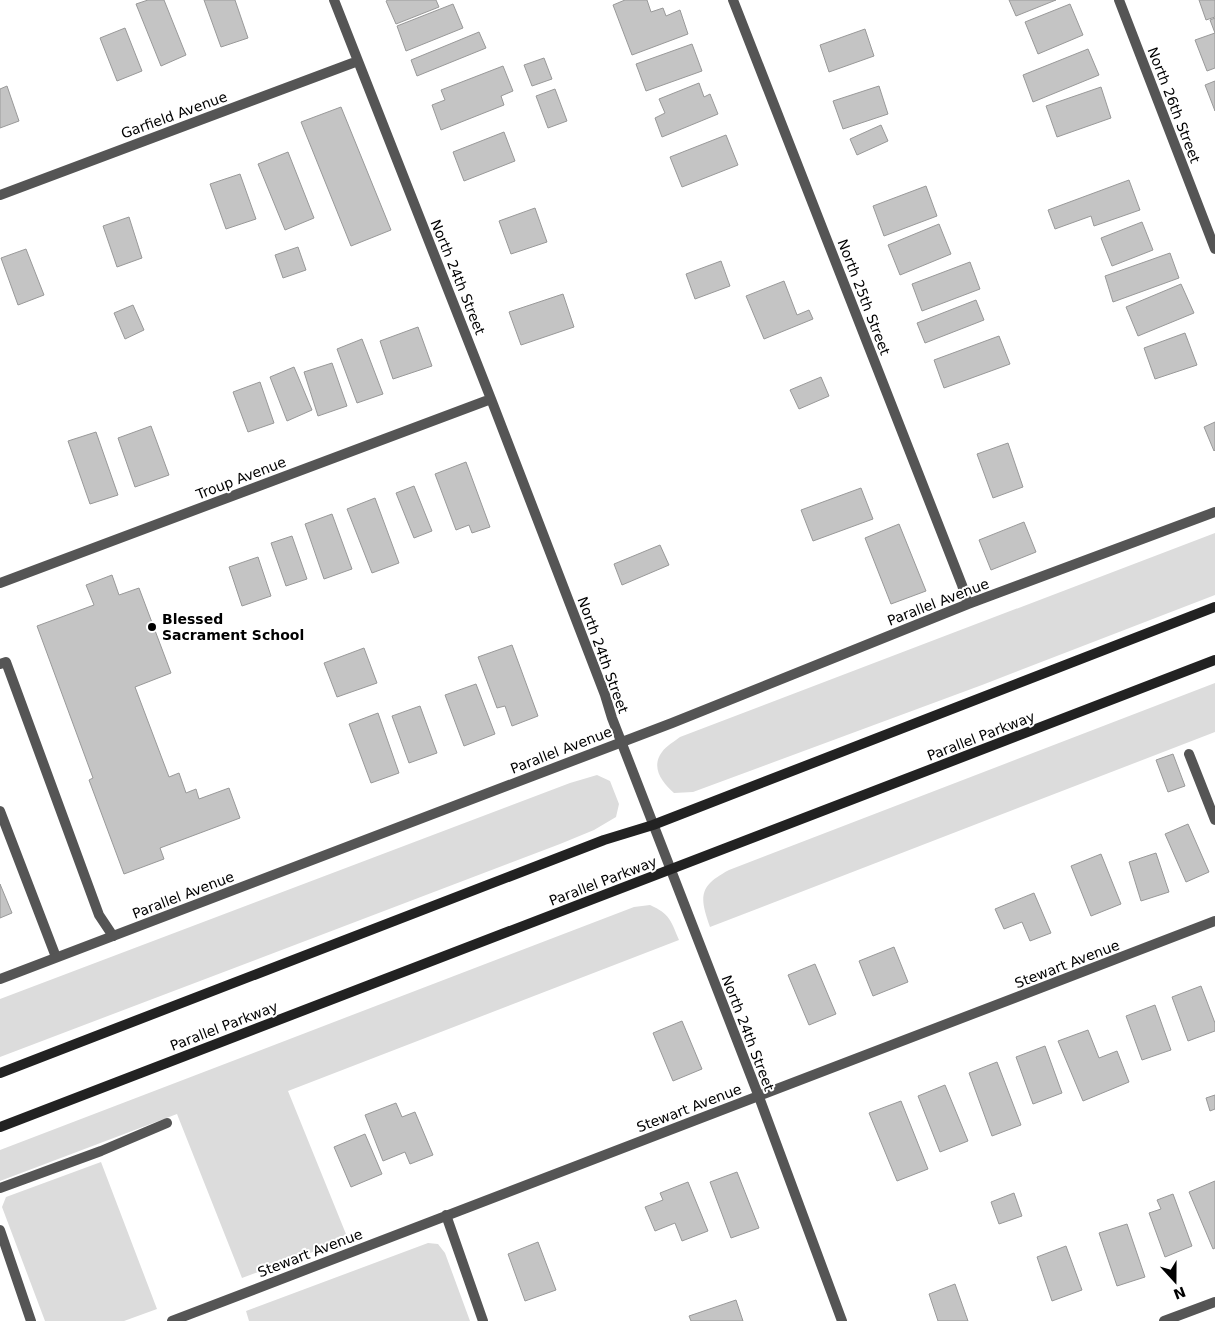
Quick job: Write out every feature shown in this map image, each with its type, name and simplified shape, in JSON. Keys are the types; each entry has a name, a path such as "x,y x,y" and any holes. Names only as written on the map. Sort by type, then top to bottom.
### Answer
{"main road":[{"path":"0,1072 595,844 652,825 1215,607"},
{"name":"Parallel Parkway","path":"0,1127 1215,660"}],"street":[{"name":"North 24th Street","path":"334,0 491,399 622,741 652,825 759,1097 842,1321"},
{"name":"North 25th Street","path":"733,0 968,604"},
{"name":"North 26th Street","path":"1119,0 1215,248"},
{"name":"Garfield Avenue","path":"0,195 358,61"},
{"name":"Troup Avenue","path":"0,584 491,399"},
{"name":"Parallel Avenue","path":"0,978 682,719 968,604 1215,512"},
{"path":"0,664 6,662 99,915 113,936"},
{"path":"1189,754 1215,820"},
{"path":"0,811 56,957"},
{"name":"Stewart Avenue","path":"172,1321 1215,921"},
{"path":"0,1188 101,1151 167,1123"},
{"path":"446,1215 483,1321"},
{"path":"0,1230 31,1321"},
{"path":"1164,1321 1215,1302"}],"shaded area":[{"path":"1215,533 1215,595 982,685 693,792 674,793 659,775 657,764 662,752 680,737"},
{"path":"1215,683 1215,732 710,927 704,907 704,893 712,881 729,870"},
{"path":"597,775 610,781 619,804 616,817 594,830 0,1057 0,999 570,783"},
{"path":"650,905 666,915 679,940 288,1091 348,1239 242,1278 177,1114 0,1181 0,1150 634,907"},
{"path":"101,1162 157,1309 124,1321 45,1321 2,1207 6,1197"},
{"path":"428,1243 438,1244 445,1253 470,1321 249,1321 246,1311"}],"building":[{"path":"148,0 164,0 186,55 161,66 136,4"},
{"path":"204,0 235,0 248,38 221,47"},
{"path":"436,0 439,7 396,24 386,1"},
{"path":"625,0 647,0 651,12 663,8 666,16 680,10 688,34 632,55 613,5"},
{"path":"1009,0 1056,0 1016,16"},
{"path":"1199,0 1215,0 1215,17 1206,20"},
{"path":"453,4 463,28 406,51 397,26"},
{"path":"1070,4 1083,35 1038,54 1025,22"},
{"path":"1215,18 1215,33 1210,20"},
{"path":"125,28 142,71 117,81 100,38"},
{"path":"865,29 874,56 829,72 820,45"},
{"path":"479,32 486,48 417,76 411,60"},
{"path":"1215,33 1215,68 1207,71 1195,40"},
{"path":"692,44 702,71 646,91 636,64"},
{"path":"1088,49 1099,75 1033,102 1023,75"},
{"path":"544,58 552,79 532,86 524,65"},
{"path":"503,66 513,91 501,96 504,105 441,130 432,105 445,100 441,90"},
{"path":"1215,81 1215,111 1205,85"},
{"path":"699,83 704,97 710,94 718,114 662,137 655,118 665,113 659,99"},
{"path":"7,86 19,121 0,128 0,89"},
{"path":"879,86 888,114 843,129 833,101"},
{"path":"1101,87 1111,118 1057,137 1046,106"},
{"path":"555,89 567,121 548,128 536,96"},
{"path":"341,107 391,230 351,246 301,122"},
{"path":"881,125 888,141 857,155 850,139"},
{"path":"504,132 515,161 464,181 453,152"},
{"path":"726,135 738,165 682,187 670,157"},
{"path":"288,152 314,218 285,230 258,164"},
{"path":"240,174 256,219 226,229 210,184"},
{"path":"1129,180 1140,210 1094,226 1091,216 1055,229 1048,210"},
{"path":"926,186 937,216 884,236 873,206"},
{"path":"535,208 547,242 511,254 499,221"},
{"path":"129,217 142,258 117,267 103,226"},
{"path":"1142,222 1153,250 1112,266 1101,238"},
{"path":"939,224 951,254 900,275 888,245"},
{"path":"298,247 306,270 283,278 275,255"},
{"path":"26,249 44,295 18,305 1,258"},
{"path":"1170,253 1179,278 1113,302 1105,276"},
{"path":"721,261 730,286 695,299 686,274"},
{"path":"970,262 980,289 922,311 912,284"},
{"path":"784,281 797,315 809,310 813,319 764,339 746,296"},
{"path":"1181,284 1194,313 1138,336 1126,307"},
{"path":"563,294 574,327 521,345 509,312"},
{"path":"976,300 984,320 925,343 917,323"},
{"path":"133,305 144,330 125,339 114,313"},
{"path":"418,327 432,366 393,379 380,341"},
{"path":"1185,333 1197,365 1155,379 1144,348"},
{"path":"999,336 1010,364 944,388 934,360"},
{"path":"362,339 383,394 357,403 337,349"},
{"path":"332,363 347,406 318,416 304,372"},
{"path":"294,367 312,410 287,421 270,377"},
{"path":"821,377 829,396 799,409 790,390"},
{"path":"260,382 274,423 248,432 233,392"},
{"path":"1215,422 1215,450 1214,451 1204,427"},
{"path":"151,426 169,475 135,487 118,438"},
{"path":"96,432 118,495 90,504 68,441"},
{"path":"1008,443 1023,487 993,498 977,454"},
{"path":"466,462 490,527 472,533 469,525 456,530 435,474"},
{"path":"414,486 432,531 414,538 396,493"},
{"path":"861,488 873,519 813,541 801,510"},
{"path":"375,498 399,563 372,573 347,509"},
{"path":"332,514 352,569 324,579 305,524"},
{"path":"1024,522 1036,552 991,570 979,540"},
{"path":"899,524 926,591 891,604 865,538"},
{"path":"292,536 307,579 286,586 271,543"},
{"path":"660,545 669,565 622,585 614,564"},
{"path":"258,557 271,596 242,606 229,567"},
{"path":"112,575 119,595 139,588 171,673 135,687 169,777 179,773 186,793 196,789 199,799 229,788 240,818 160,848 164,859 124,874 89,780 93,778 37,626 94,605 86,585"},
{"path":"512,645 538,716 512,726 505,706 497,708 478,657"},
{"path":"364,648 377,683 337,697 324,663"},
{"path":"476,684 495,734 464,746 445,695"},
{"path":"420,706 437,753 409,763 392,716"},
{"path":"378,713 399,773 371,783 349,724"},
{"path":"1173,754 1185,786 1168,792 1156,760"},
{"path":"1188,824 1209,872 1186,882 1165,834"},
{"path":"1156,853 1169,892 1141,901 1129,862"},
{"path":"1101,854 1121,904 1091,916 1071,866"},
{"path":"0,884 12,913 0,918"},
{"path":"1034,893 1051,933 1030,941 1022,922 1004,929 995,909"},
{"path":"894,947 908,982 873,996 859,961"},
{"path":"815,964 836,1014 809,1025 788,975"},
{"path":"1201,986 1215,1023 1215,1031 1188,1041 1172,997"},
{"path":"1155,1005 1171,1050 1142,1060 1126,1016"},
{"path":"682,1021 702,1069 673,1081 653,1033"},
{"path":"1088,1030 1099,1058 1117,1051 1129,1082 1083,1101 1058,1041"},
{"path":"1045,1046 1062,1093 1033,1104 1016,1057"},
{"path":"997,1062 1021,1125 992,1136 969,1073"},
{"path":"945,1085 968,1141 940,1152 918,1096"},
{"path":"1215,1095 1215,1109 1210,1111 1206,1098"},
{"path":"901,1101 928,1169 897,1181 869,1113"},
{"path":"396,1103 402,1117 415,1112 433,1155 410,1164 405,1152 383,1161 365,1115"},
{"path":"365,1134 382,1174 351,1187 334,1147"},
{"path":"737,1172 759,1228 731,1238 710,1182"},
{"path":"1215,1181 1215,1248 1213,1249 1189,1192"},
{"path":"688,1182 708,1231 682,1241 675,1223 655,1231 645,1207 663,1200 660,1193"},
{"path":"1014,1193 1022,1216 999,1224 991,1202"},
{"path":"1173,1194 1192,1246 1165,1257 1149,1213 1161,1209 1157,1200"},
{"path":"1127,1224 1145,1277 1117,1286 1099,1233"},
{"path":"538,1242 556,1290 525,1301 508,1254"},
{"path":"1066,1246 1082,1290 1052,1301 1037,1257"},
{"path":"955,1284 968,1321 938,1321 929,1294"},
{"path":"736,1300 743,1321 691,1321 689,1316"}],"place":[{"name":"Blessed Sacrament School","path":"152,627"}]}
